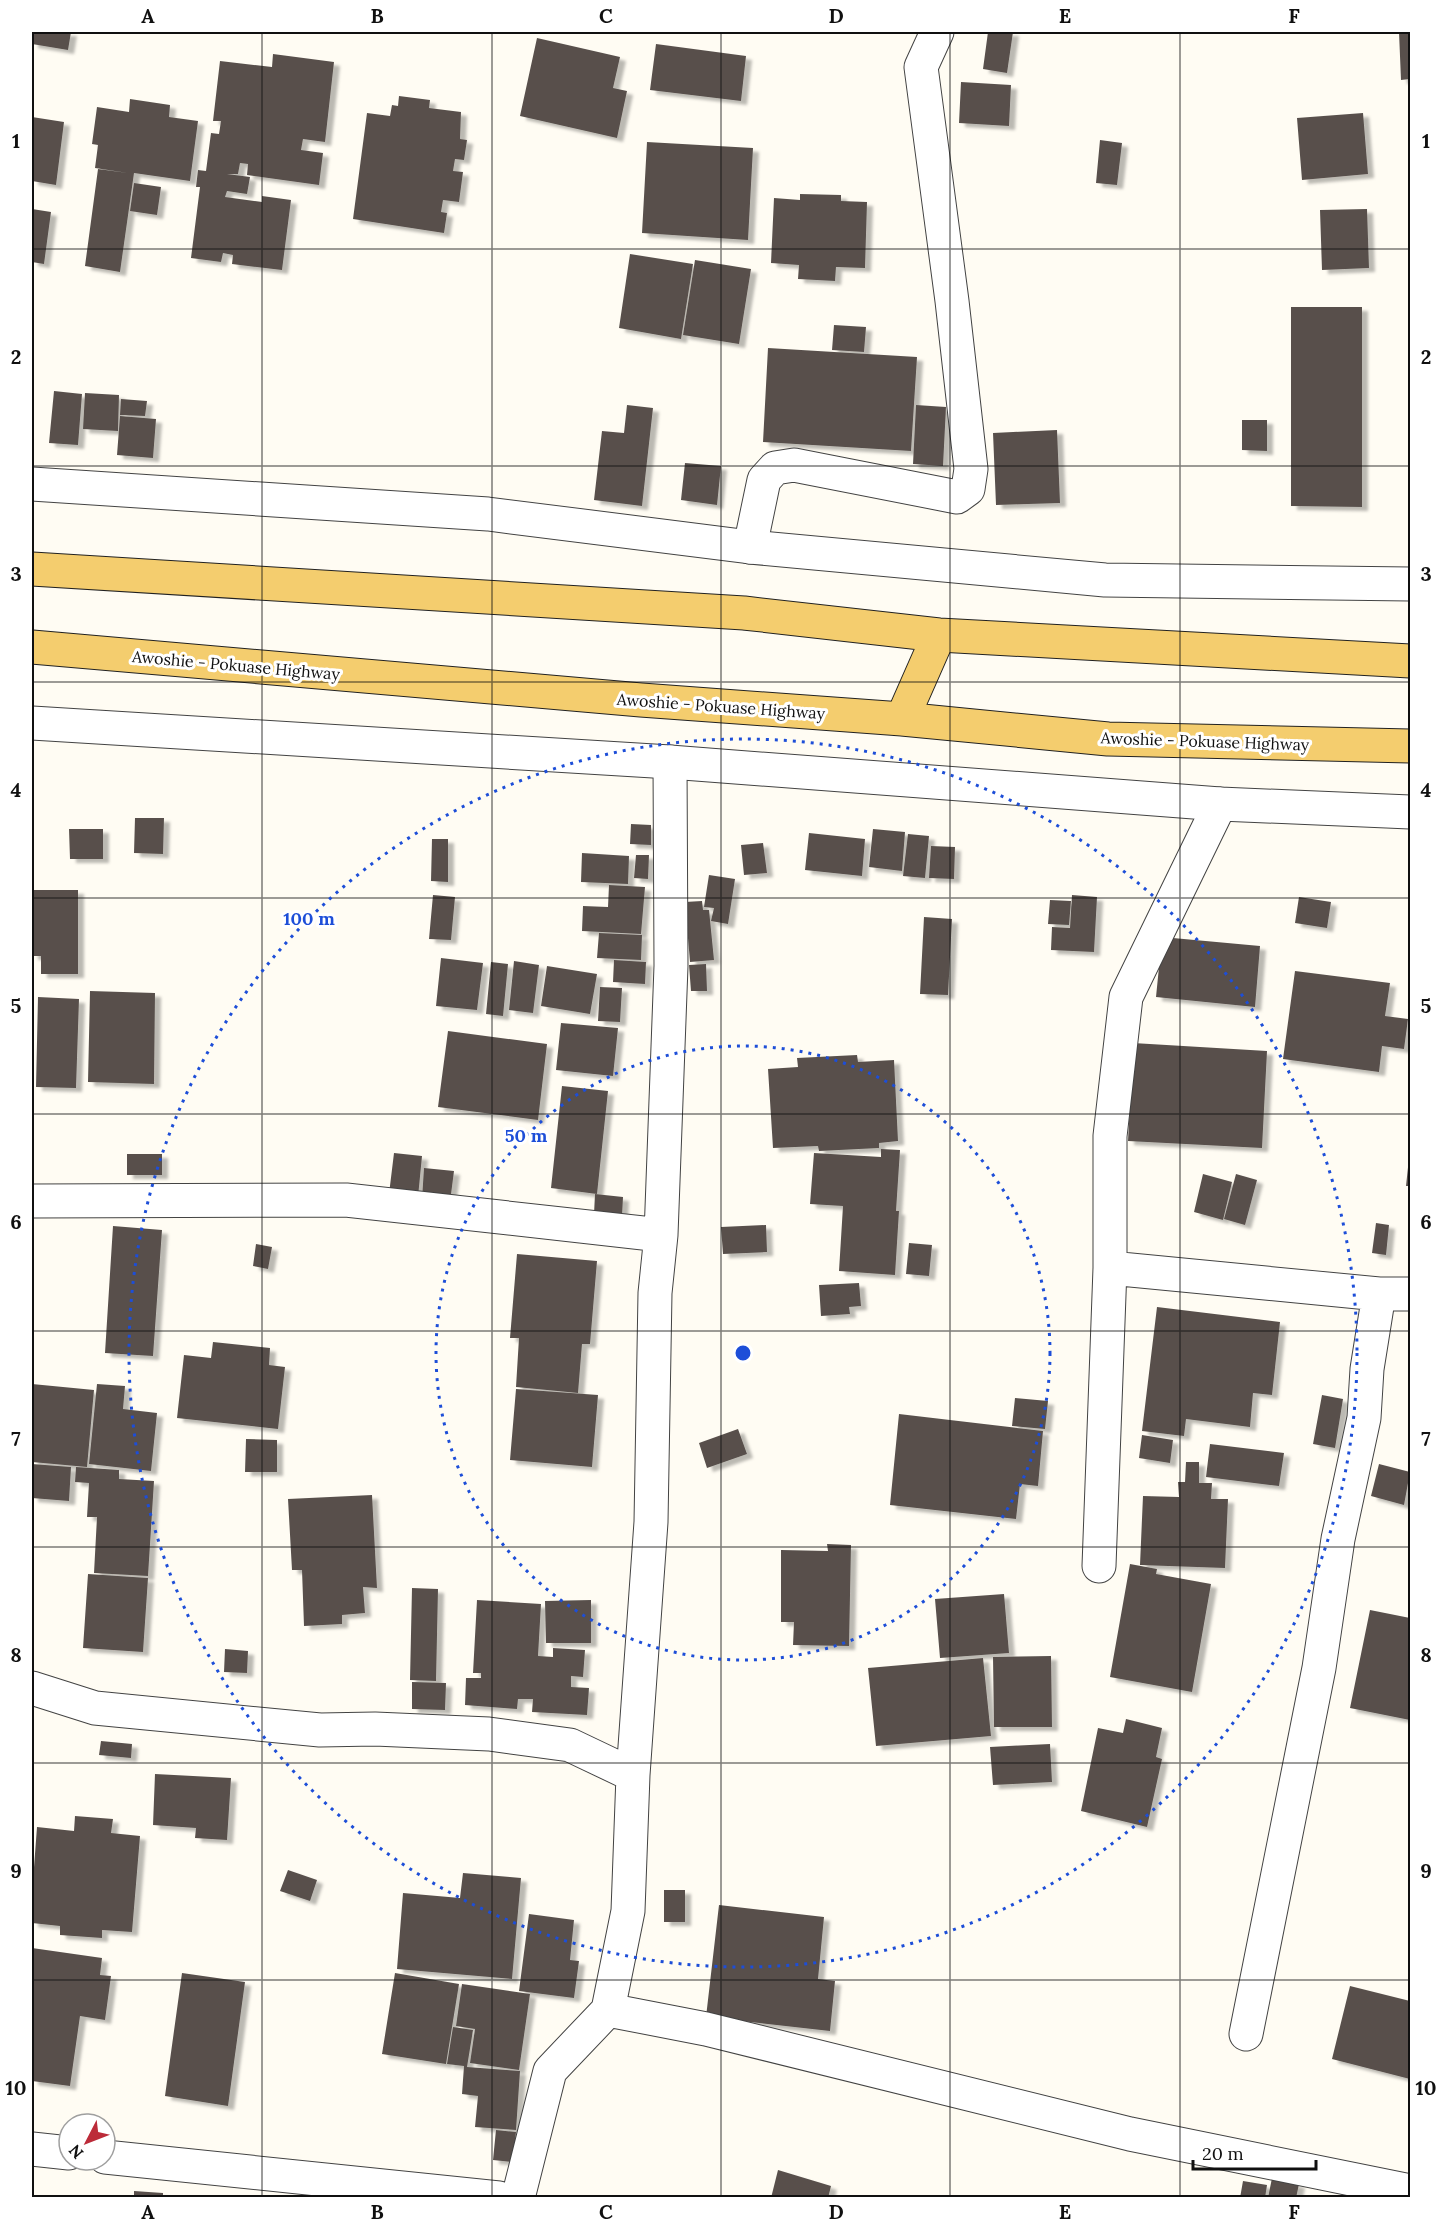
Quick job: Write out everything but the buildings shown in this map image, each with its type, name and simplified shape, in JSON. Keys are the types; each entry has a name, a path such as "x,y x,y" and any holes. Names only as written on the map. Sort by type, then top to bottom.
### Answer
{"main road":[{"path":"32,568 744,613 939,635 1410,661"},
{"path":"902,719 939,635"},
{"name":"Awoshie - Pokuase Highway","path":"32,647 641,700 902,719 1108,739 1410,746"}],"street":[{"path":"750,547 764,480 775,468 794,465 957,497 968,489 971,469 921,67 937,32"},
{"path":"32,484 488,514 750,547 1104,580 1410,584"},
{"path":"32,723 670,762 1220,804 1410,812"},
{"path":"518,2198 550,2071 608,2010 628,1911 633,1775 651,1522 655,1293 661,1235 671,966 670,762"},
{"path":"1099,1566 1110,1268 1110,1136 1126,997 1220,804"},
{"path":"32,1202 346,1200 661,1235"},
{"path":"1110,1268 1395,1294 1367,1369 1364,1418 1338,1539 1318,1668 1246,2034"},
{"path":"32,1688 95,1708 320,1730 375,1729 489,1734 570,1745 633,1775"},
{"path":"608,2010 706,2029 1130,2134 1410,2191"},
{"path":"32,2149 57,2152"},
{"path":"117,2158 500,2198"}]}
